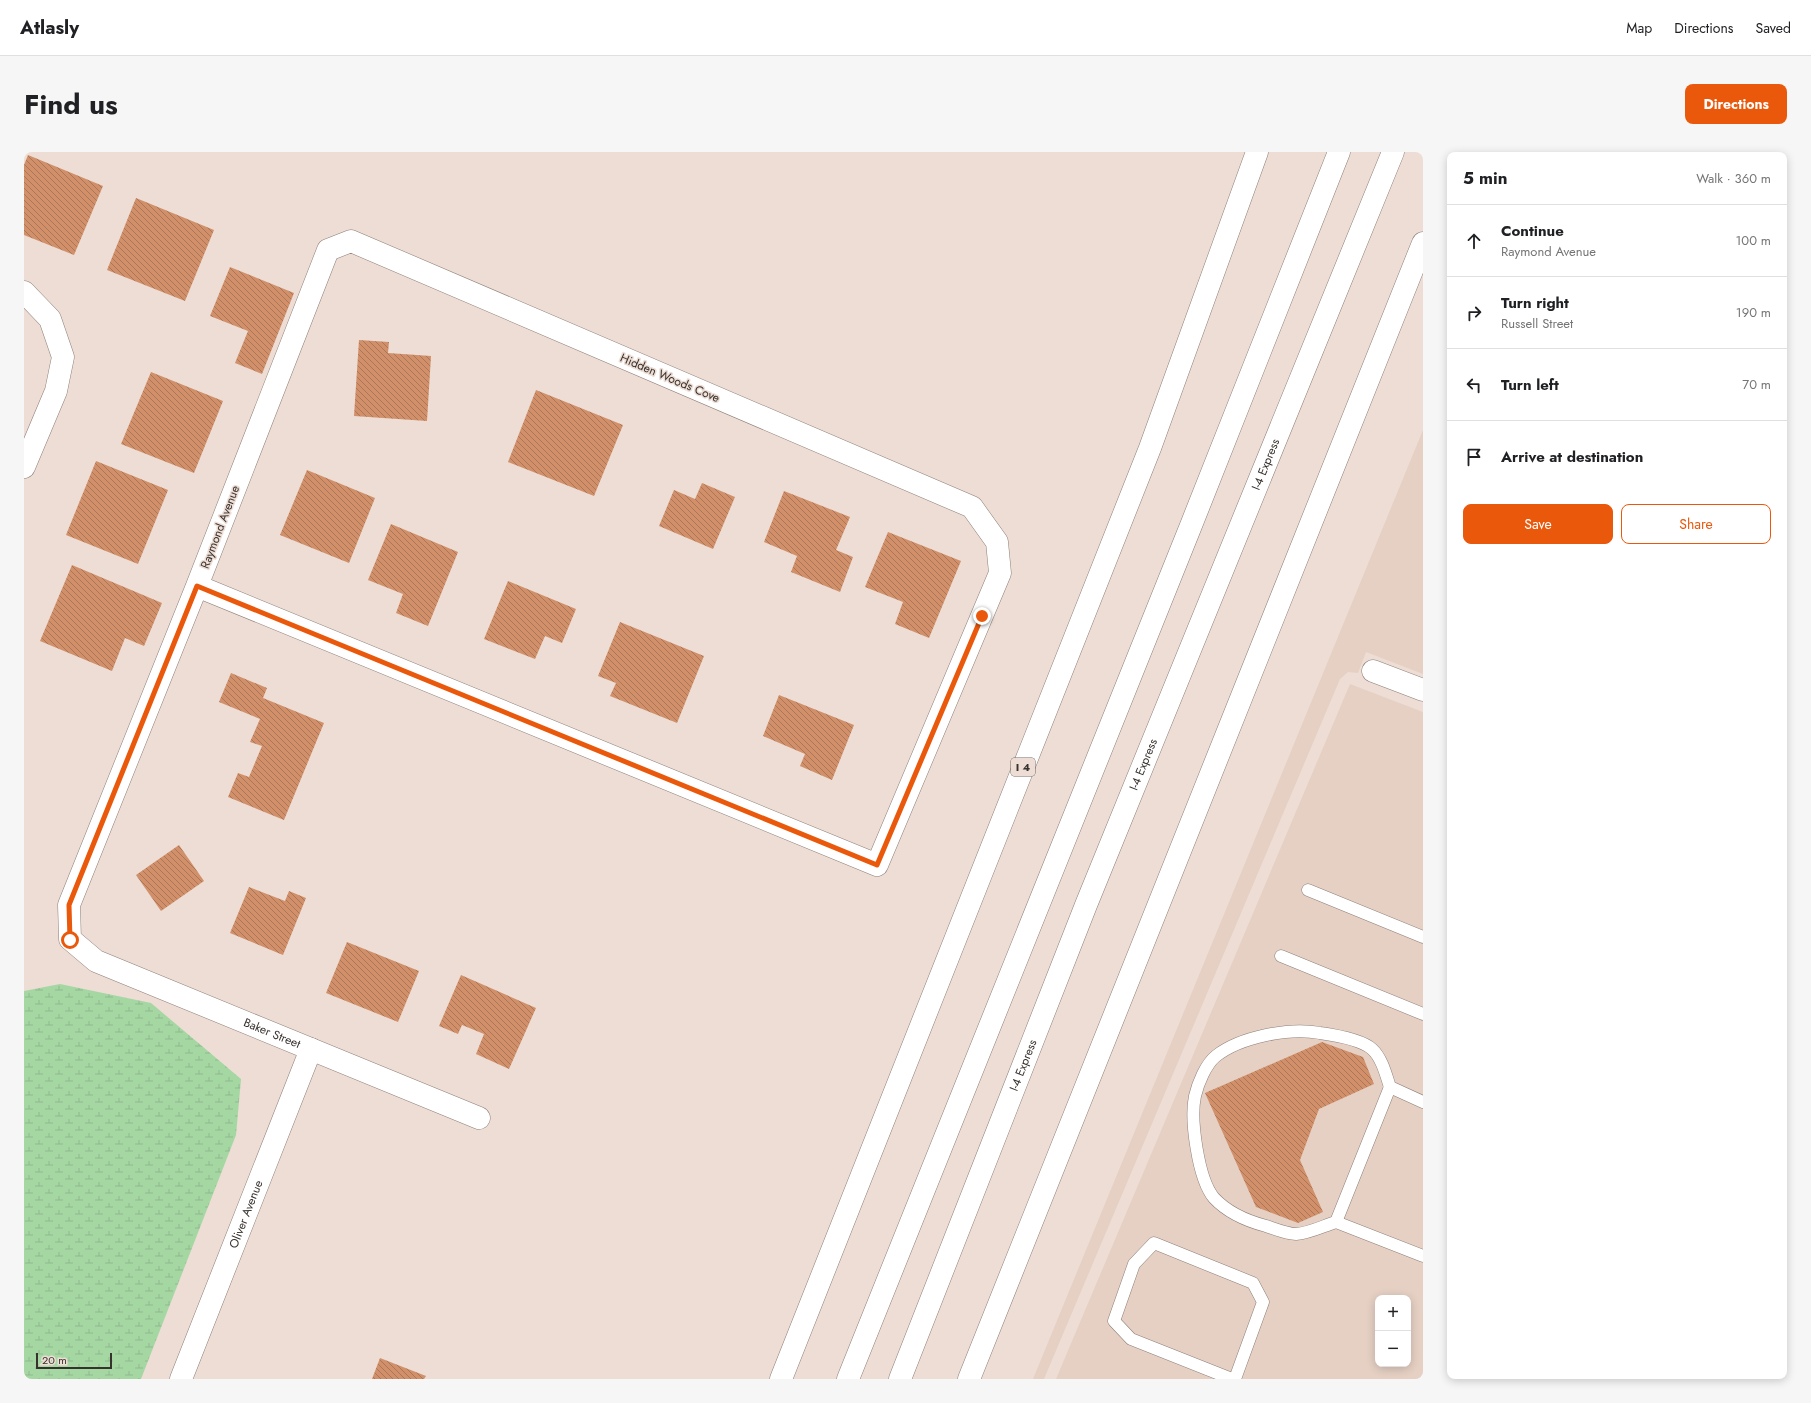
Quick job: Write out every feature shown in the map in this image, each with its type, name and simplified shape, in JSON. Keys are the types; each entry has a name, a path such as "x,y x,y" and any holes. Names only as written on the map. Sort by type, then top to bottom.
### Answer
{"main road":[{"name":"I 4","path":"781,1379 1150,448 1257,152"},
{"path":"848,1379 1339,152"},
{"name":"I-4 Express","path":"900,1379 1086,905 1393,152"},
{"name":"Hidden Woods Cove","path":"197,586 877,865 1000,573 997,542 972,507 351,241 328,250"},
{"path":"969,1379 1423,242"},
{"name":"Raymond Avenue","path":"70,940 69,905 197,586 328,250"},
{"path":"24,292 50,319 63,357 56,391 24,467"},
{"path":"1373,671 1423,690"},
{"name":"Baker Street","path":"70,940 96,961 479,1118"},
{"name":"Oliver Avenue","path":"181,1379 311,1049"}],"lane":[{"path":"1308,890 1423,937"},
{"path":"1281,956 1423,1013"},
{"path":"1336,1222 1390,1087 1382,1066 1372,1049 1346,1038 1318,1032 1285,1032 1252,1037 1216,1056 1204,1073 1195,1095 1193,1116 1200,1166 1214,1197 1238,1217 1294,1234 1308,1232 1336,1222 1423,1256"},
{"path":"1390,1087 1423,1102"},
{"path":"1154,1243 1253,1284 1263,1302 1233,1379 1131,1339 1114,1321 1134,1264 1154,1243"}],"shaded area":[{"path":"1423,430 1423,674 1366,652 1358,673 1348,672 1340,679 1044,1379 1033,1379"},
{"path":"1350,684 1423,712 1423,1379 1056,1379"}],"green space":[{"path":"60,984 151,1003 241,1079 236,1135 141,1379 24,1379 24,991"}],"building":[{"path":"28,155 103,186 74,255 24,235 24,165"},
{"path":"136,198 214,230 185,301 107,270"},
{"path":"230,267 294,293 262,374 235,363 248,331 210,316"},
{"path":"359,340 389,342 388,353 431,356 427,421 354,416"},
{"path":"151,372 223,401 194,473 121,444"},
{"path":"536,390 623,425 594,496 508,462"},
{"path":"96,461 168,490 138,564 66,535"},
{"path":"307,470 375,498 349,563 280,535"},
{"path":"702,483 735,497 713,549 659,526 674,490 695,499"},
{"path":"784,491 850,517 836,550 853,557 840,592 791,572 797,556 764,542"},
{"path":"391,524 458,552 428,626 396,613 403,594 368,580"},
{"path":"888,532 961,561 929,638 895,624 903,602 865,587"},
{"path":"72,565 162,603 144,646 125,638 112,671 40,641"},
{"path":"508,581 576,609 562,643 545,636 535,659 484,639"},
{"path":"620,622 704,656 677,723 610,696 616,683 598,676"},
{"path":"231,673 267,688 263,698 324,723 284,820 228,797 238,773 249,777 262,746 250,742 260,719 219,702"},
{"path":"779,695 854,725 832,780 800,766 805,754 763,736"},
{"path":"179,845 204,881 161,911 136,875"},
{"path":"249,887 285,901 289,891 306,898 283,955 230,933"},
{"path":"347,942 419,971 398,1022 326,993"},
{"path":"461,975 536,1008 509,1069 476,1054 484,1034 462,1025 458,1034 439,1026"},
{"path":"1322,1042 1363,1057 1374,1084 1319,1109 1300,1160 1323,1212 1298,1223 1256,1207 1205,1093"},
{"path":"380,1358 426,1376 424,1379 372,1379"}],"route":[{"path":"70,940 69,905 197,586 877,865 982,616"}]}
